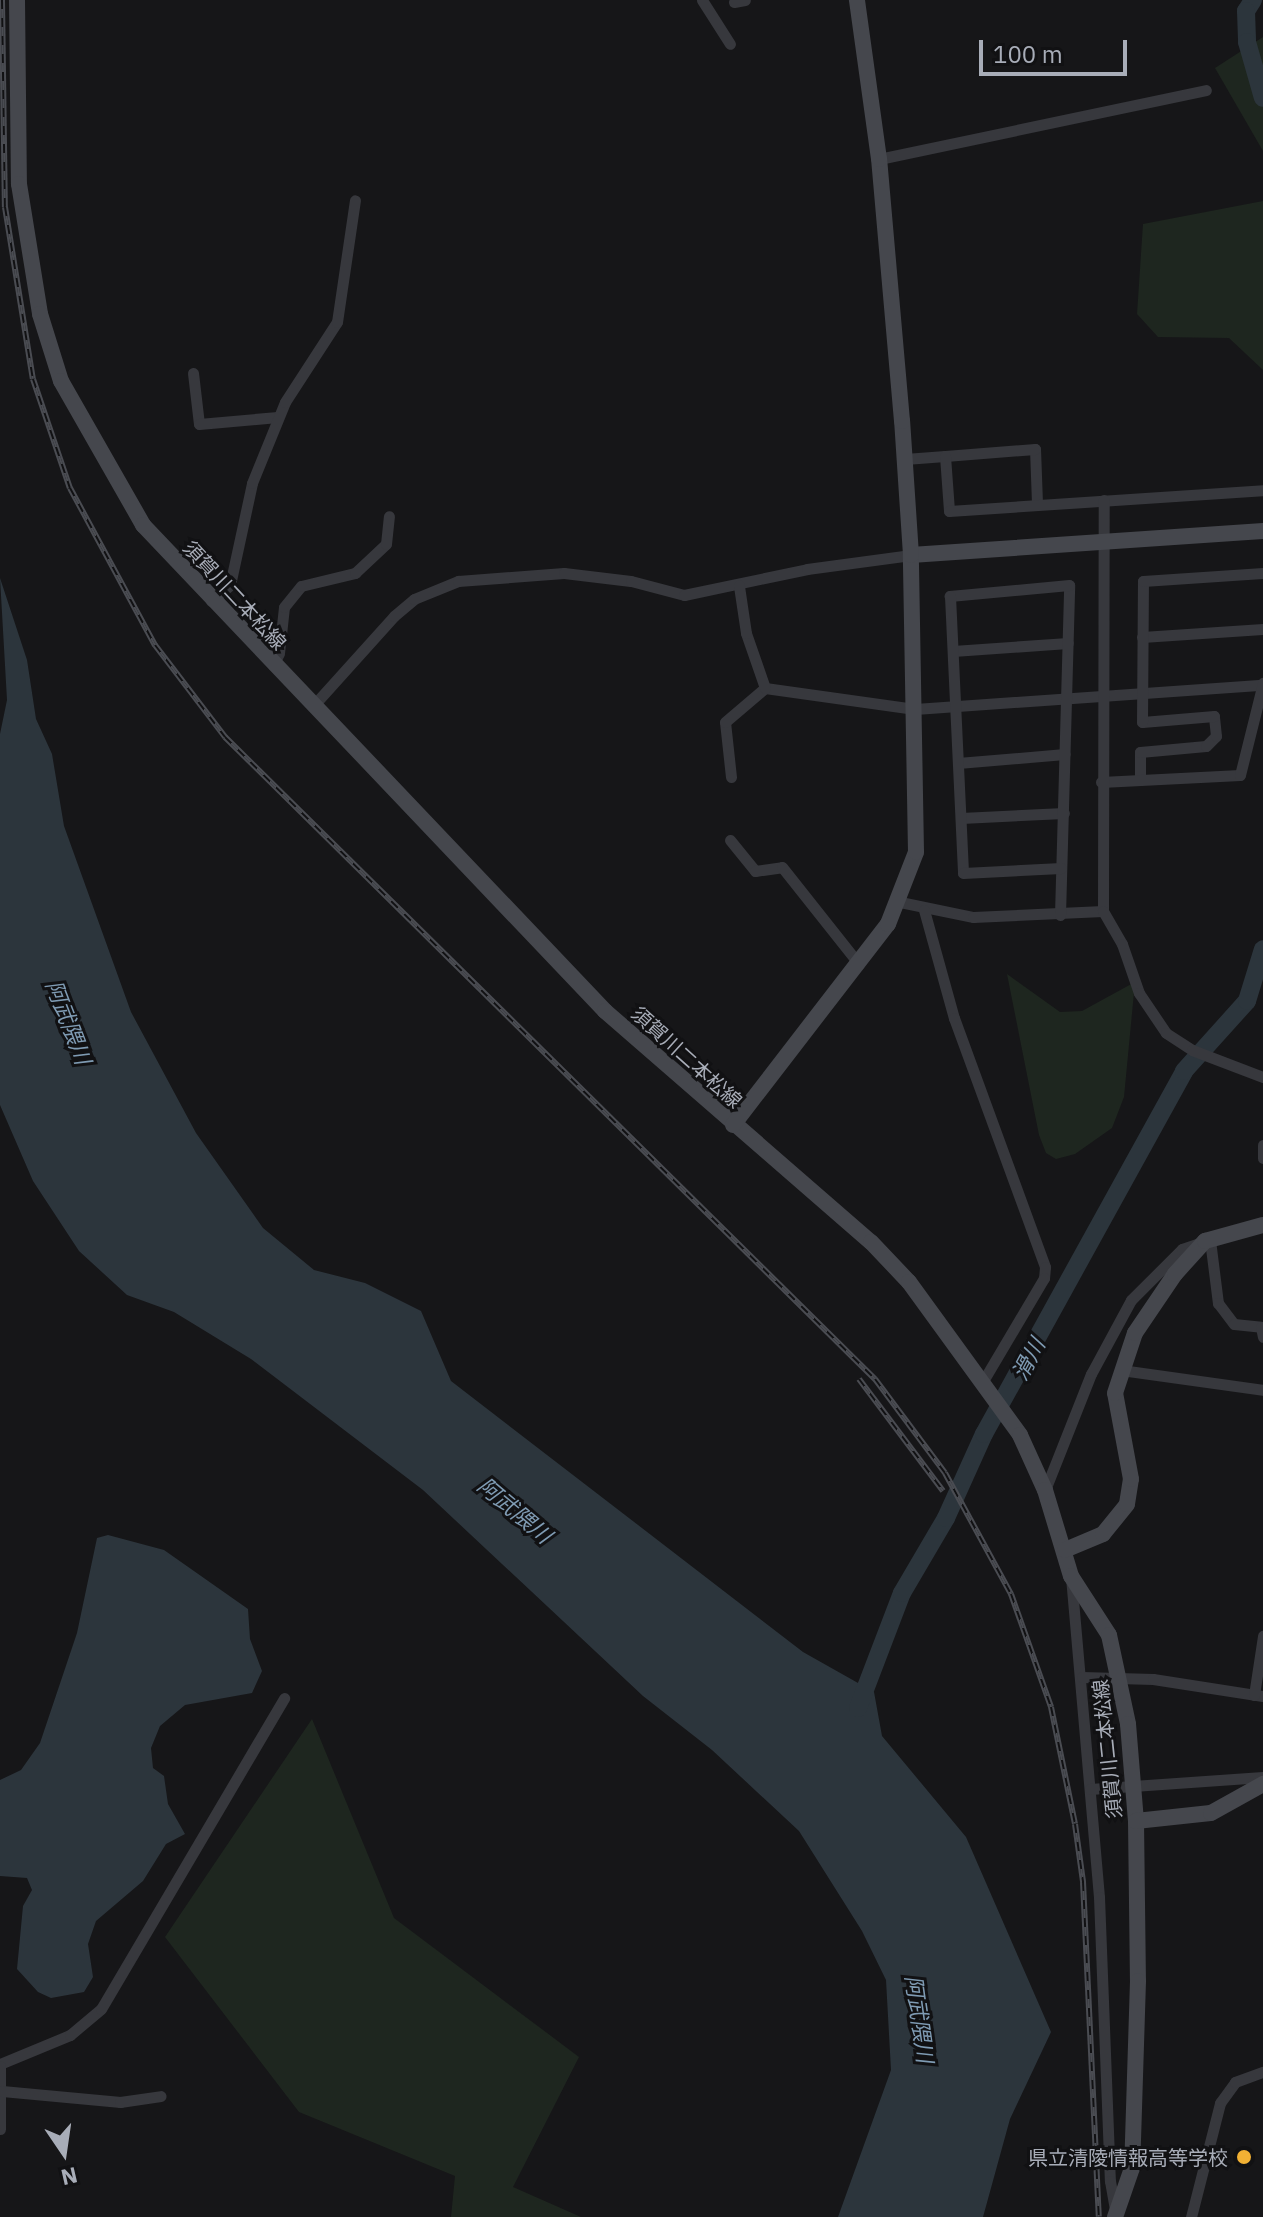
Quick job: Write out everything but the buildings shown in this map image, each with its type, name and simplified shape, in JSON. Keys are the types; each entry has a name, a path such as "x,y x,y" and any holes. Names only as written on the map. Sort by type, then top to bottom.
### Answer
{"main road":[{"name":"須賀川二本松線","path":"17,0 22,226 50,348 61,381 122,494 211,601 605,1011 871,1242 909,1282 1015,1425 1045,1490 1071,1576 1109,1635 1120,1678 1136,1821 1133,2153 1130,2180 1116,2216"},
{"path":"733,1125 859,964 900,902 918,828 911,555 905,459 879,159 857,0"},
{"path":"911,555 1263,531"},
{"path":"1065,1550 1103,1534 1127,1504 1130,1463 1114,1406 1121,1370 1150,1310 1208,1241 1263,1225"},
{"path":"1136,1821 1211,1813 1263,1784"}],"street":[{"path":"702,0 730,44"},
{"path":"879,159 1206,90"},
{"path":"211,601 230,585 252,483 278,417 337,322 355,200"},
{"path":"193,373 199,424 278,417"},
{"path":"905,459 1035,449 1037,503"},
{"path":"945,456 949,511 1263,490"},
{"path":"1104,500 1107,542 1101,782 1103,911 1151,1017 1192,1050 1263,1077"},
{"path":"273,665 279,653 284,607 301,586 355,573 386,544 389,516"},
{"path":"313,706 394,616 414,599 458,581 564,573 631,581 684,595 739,586 807,569 911,555"},
{"path":"1140,780 1140,752 1206,746 1216,736 1214,716 1142,722 1143,581 1263,573"},
{"path":"1060,915 1069,585 950,596 963,873 1061,868"},
{"path":"739,586 746,633 765,688"},
{"path":"1142,637 1263,629"},
{"path":"953,651 1068,643"},
{"path":"731,777 725,722 765,688 915,709 1263,684 1240,775 1101,782"},
{"path":"958,763 1065,754"},
{"path":"961,818 1064,813"},
{"path":"730,840 755,871 782,867 859,964"},
{"path":"900,902 924,910 973,917 1103,911"},
{"path":"924,910 954,1018 1045,1267 1044,1278 985,1384"},
{"path":"1263,1145 1263,1158"},
{"path":"1045,1490 1091,1374 1131,1300 1182,1249 1208,1241 1218,1303 1234,1324 1261,1327 1263,1337"},
{"path":"1121,1370 1263,1390"},
{"path":"1071,1576 1090,1789 1110,2181 1116,2216"},
{"path":"1082,1677 1120,1678 1258,1695 1263,1636"},
{"path":"0,2129 0,2065 70,2035 101,2009 284,1698"},
{"path":"1090,1789 1263,1777"},
{"path":"1191,2217 1220,2103 1235,2082 1263,2072"},
{"path":"2,2091 120,2102 161,2096"}],"shaded area":[{"path":"1263,37 1263,151 1215,68"},
{"path":"1263,201 1263,370 1229,338 1158,337 1137,314 1143,224"},
{"path":"1007,974 1060,1012 1082,1011 1135,982 1124,1097 1112,1128 1075,1154 1056,1159 1046,1153 1039,1135"},
{"path":"312,1719 394,1918 579,2057 513,2187 581,2217 451,2217 455,2176 299,2112 165,1937"}],"water":[{"name":"阿武隈川","path":"0,578 27,660 36,719 52,754 64,826 131,1012 196,1133 263,1228 314,1270 365,1283 421,1311 451,1381 803,1652 874,1692 882,1736 966,1837 1051,2032 1010,2119 983,2217 838,2217 891,2070 886,1980 862,1931 799,1831 712,1750 643,1696 423,1490 251,1359 174,1312 127,1295 79,1251 33,1181 0,1105 0,734 7,700"},
{"path":"108,1535 164,1550 248,1609 250,1639 262,1671 252,1693 185,1705 160,1726 151,1748 153,1768 164,1776 168,1804 185,1834 166,1844 143,1881 96,1921 88,1944 93,1977 84,1992 51,1998 38,1992 17,1969 23,1906 32,1890 27,1878 0,1876 0,1780 21,1770 40,1743 77,1633 97,1538"}],"waterway":[{"name":"滑川","path":"1253,0 1246,11 1247,42 1263,98"},
{"name":"滑川","path":"858,1708 902,1593 946,1518 984,1434 1184,1071 1247,1001 1263,949"}],"railway":[{"path":"2,0 5,207 33,379 70,488 155,645 225,737 875,1379 945,1473 1011,1594 1051,1707 1075,1824 1083,1882 1099,2217"},
{"path":"859,1379 943,1491"}],"place":[{"name":"県立清陵情報高等学校","path":"1244,2157"}]}
